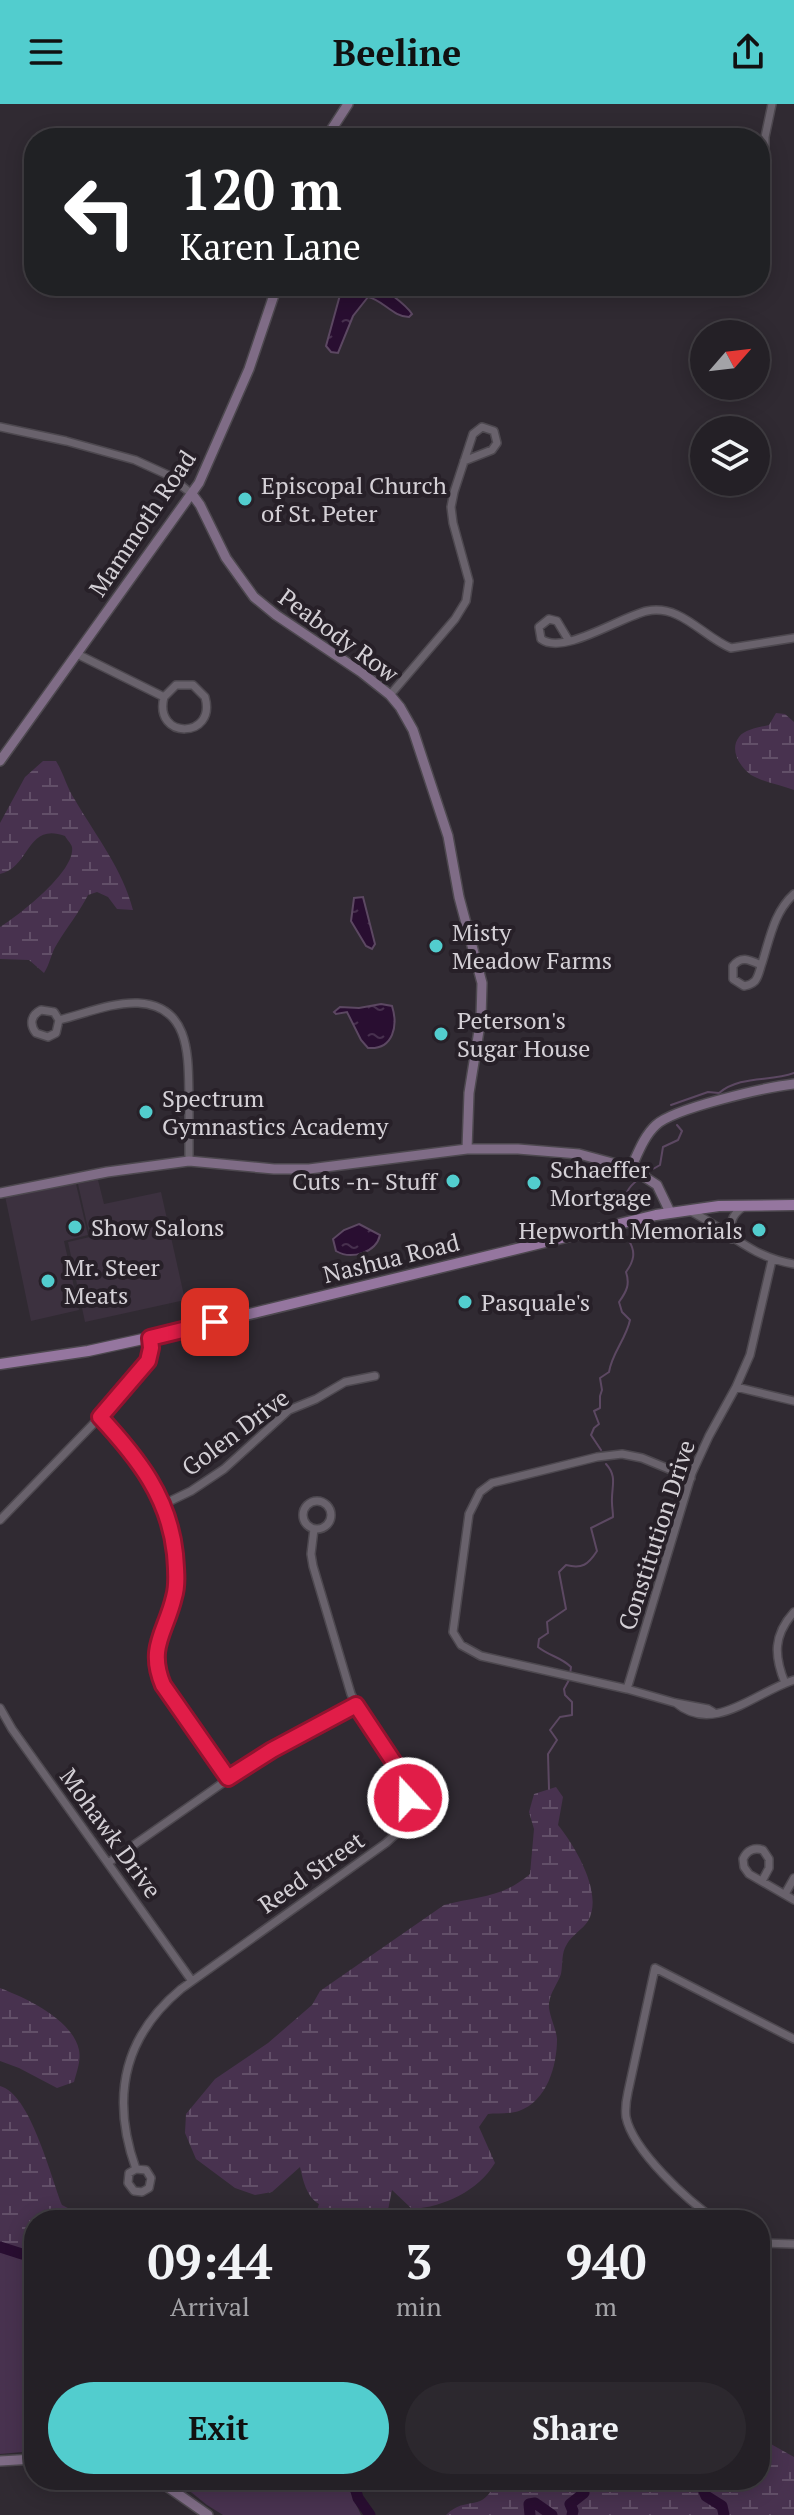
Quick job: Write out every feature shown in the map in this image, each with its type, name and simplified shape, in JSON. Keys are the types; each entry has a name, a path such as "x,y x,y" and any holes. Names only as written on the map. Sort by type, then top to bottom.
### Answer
{"main road":[{"name":"Nashua Road","path":"0,1364 150,1338 670,1212 745,1205 794,1205"}],"street":[{"path":"332,128 348,104"},
{"path":"767,128 772,104"},
{"name":"Mammoth Road","path":"0,761 192,494 244,382 274,296"},
{"path":"0,427 135,460 168,475 192,494"},
{"path":"390,695 455,619 466,601 468,575 451,507 464,461 475,431 482,427 494,431 497,439 495,447 464,461"},
{"name":"Peabody Row","path":"192,494 226,558 254,597 390,695 413,730 441,809 463,917 482,983 481,1018 469,1093 467,1149"},
{"path":"569,641 557,621 549,619 539,627 539,635 547,644 569,641 638,613 660,610 679,615 731,648 794,638"},
{"path":"77,654 164,697"},
{"path":"176,685 193,685 205,697 206,715 194,728 176,728 163,715 164,697 176,685"},
{"path":"761,965 748,959 739,960 733,966 733,979 744,986 752,984 757,977 761,965 775,919 794,894"},
{"path":"59,1020 134,1003 158,1008 176,1022 184,1036 188,1057 189,1161"},
{"path":"41,1010 54,1012 59,1020 56,1033 48,1037 36,1033 32,1025 33,1016 41,1010"},
{"path":"631,1168 650,1132 666,1118 757,1091 794,1084"},
{"path":"0,1193 109,1171 189,1161 309,1169 467,1149 538,1149 579,1154 631,1168 657,1185 670,1212"},
{"path":"732,1239 732,1217 745,1205"},
{"path":"686,1209 772,1260 794,1264"},
{"name":"Constitution Drive","path":"627,1689 691,1478 709,1436 736,1387 754,1342 772,1260"},
{"path":"0,1520 100,1417 148,1361 150,1338"},
{"name":"Golen Drive","path":"164,1504 214,1477 289,1410 345,1382 375,1376"},
{"path":"736,1387 794,1401"},
{"path":"100,1417 143,1467 164,1504 174,1550 176,1584 157,1645 158,1672 163,1685 228,1778"},
{"path":"691,1478 642,1458 613,1454 498,1480 480,1492 467,1522 453,1620 454,1636 473,1653 627,1689 676,1703 692,1711 735,1709 794,1680"},
{"name":"Reed Street","path":"136,2169 125,2131 122,2102 130,2056 153,2016 192,1981 386,1843 401,1826 408,1806 404,1779 356,1705 314,1572 311,1554 314,1529"},
{"path":"785,1683 777,1658 777,1642 794,1612"},
{"path":"108,1863 228,1778 272,1750 356,1705"},
{"name":"Mohawk Drive","path":"0,1708 192,1981"},
{"path":"762,1881 769,1868 769,1857 763,1850 751,1850 743,1859 747,1872 762,1881 785,1894 794,1900"},
{"path":"785,1894 794,1878"},
{"path":"702,2210 670,2182 640,2144 627,2120 625,2106 655,1968 794,2039"},
{"path":"770,2243 794,2244"},
{"path":"0,2461 24,2460"},
{"path":"172,2490 208,2515"}],"shaded area":[{"path":"98,1180 104,1204 161,1192 185,1300 85,1322 68,1242 90,1237 78,1184"},
{"path":"76,1184 88,1235 64,1241 79,1310 31,1321 5,1196"}],"green space":[{"path":"776,713 785,714 794,722 794,790 751,775 743,768 736,753 736,742 742,734 769,725"},
{"path":"43,761 56,761 72,795 116,867 133,910 117,909 108,897 97,892 88,895 55,947 44,973 29,960 0,959 0,927 44,892 71,857 72,847 65,836 52,833 43,835 35,840 18,863 0,874 0,823 25,777"},
{"path":"556,1787 563,1797 558,1825 585,1871 590,1884 592,1910 588,1921 565,1947 561,1974 550,1999 557,2039 555,2060 543,2091 529,2106 515,2112 488,2114 479,2127 495,2163 488,2173 459,2196 424,2208 412,2209 392,2190 388,2210 317,2210 319,2204 308,2192 300,2167 272,2192 255,2195 235,2188 196,2159 185,2133 186,2114 215,2079 268,2043 312,2005 320,1991 444,1905 499,1892 530,1874 534,1829 529,1812 534,1794"},
{"path":"0,1988 35,2004 68,2029 79,2050 74,2082 57,2088 0,2061"},
{"path":"0,2086 11,2092 30,2119 62,2205 72,2210 24,2210 24,2378 0,2373"},
{"path":"0,2254 12,2259 24,2258 24,2452 0,2454"},
{"path":"770,2444 794,2457 794,2515 446,2515 461,2506 480,2501 491,2491 770,2490"},
{"path":"188,2490 350,2490 361,2515 223,2515"}],"water":[{"path":"340,296 393,296 412,314 403,316 368,297 353,316 338,353 331,352 326,346"},
{"path":"363,897 375,944 372,949 366,946 351,921 354,898"},
{"path":"392,1006 394,1028 389,1041 377,1048 368,1048 361,1040 347,1012 334,1012 340,1007"},
{"path":"359,1224 380,1235 374,1246 355,1255 336,1251 333,1239"}],"waterway":[{"path":"671,1105 708,1092 719,1093 746,1081 794,1073"},
{"path":"648,1172 660,1165 663,1147 678,1140 682,1131 677,1125"},
{"path":"626,1208 627,1192 639,1179"},
{"path":"601,1450 591,1435 599,1424 594,1411 600,1408 600,1378 609,1372 630,1320 622,1312 619,1302 627,1287 626,1272 633,1256 629,1241 635,1227"},
{"path":"570,1674 571,1667 538,1647 539,1639 548,1633 547,1622 566,1609 559,1572 566,1565 580,1566 591,1560 597,1551 591,1528 613,1517 613,1478 606,1464"},
{"path":"549,1789 548,1754 557,1740 550,1730 560,1717 572,1715 572,1702 564,1689 569,1680"},
{"path":"0,2247 24,2254"},
{"path":"356,2490 370,2515"},
{"path":"572,2515 570,2504 584,2493 583,2490"},
{"path":"703,2490 706,2496 722,2506 724,2515"},
{"path":"530,2515 529,2504 535,2503 552,2515"}],"place":[{"name":"Episcopal Church of St. Peter","path":"245,499"},
{"name":"Misty Meadow Farms","path":"436,946"},
{"name":"Peterson's Sugar House","path":"441,1034"},
{"name":"Spectrum Gymnastics Academy","path":"146,1112"},
{"name":"Cuts -n- Stuff","path":"453,1181"},
{"name":"Schaeffer Mortgage","path":"534,1183"},
{"name":"Show Salons","path":"75,1227"},
{"name":"Hepworth Memorials","path":"759,1230"},
{"name":"Mr. Steer Meats","path":"48,1281"},
{"name":"Pasquale's","path":"465,1302"}],"route":[{"path":"215,1322 150,1338 148,1361 100,1417 150,1478 164,1504 171,1527 176,1590 157,1645 156,1659 163,1685 228,1778 272,1750 356,1705 398,1767 408,1798"}]}
